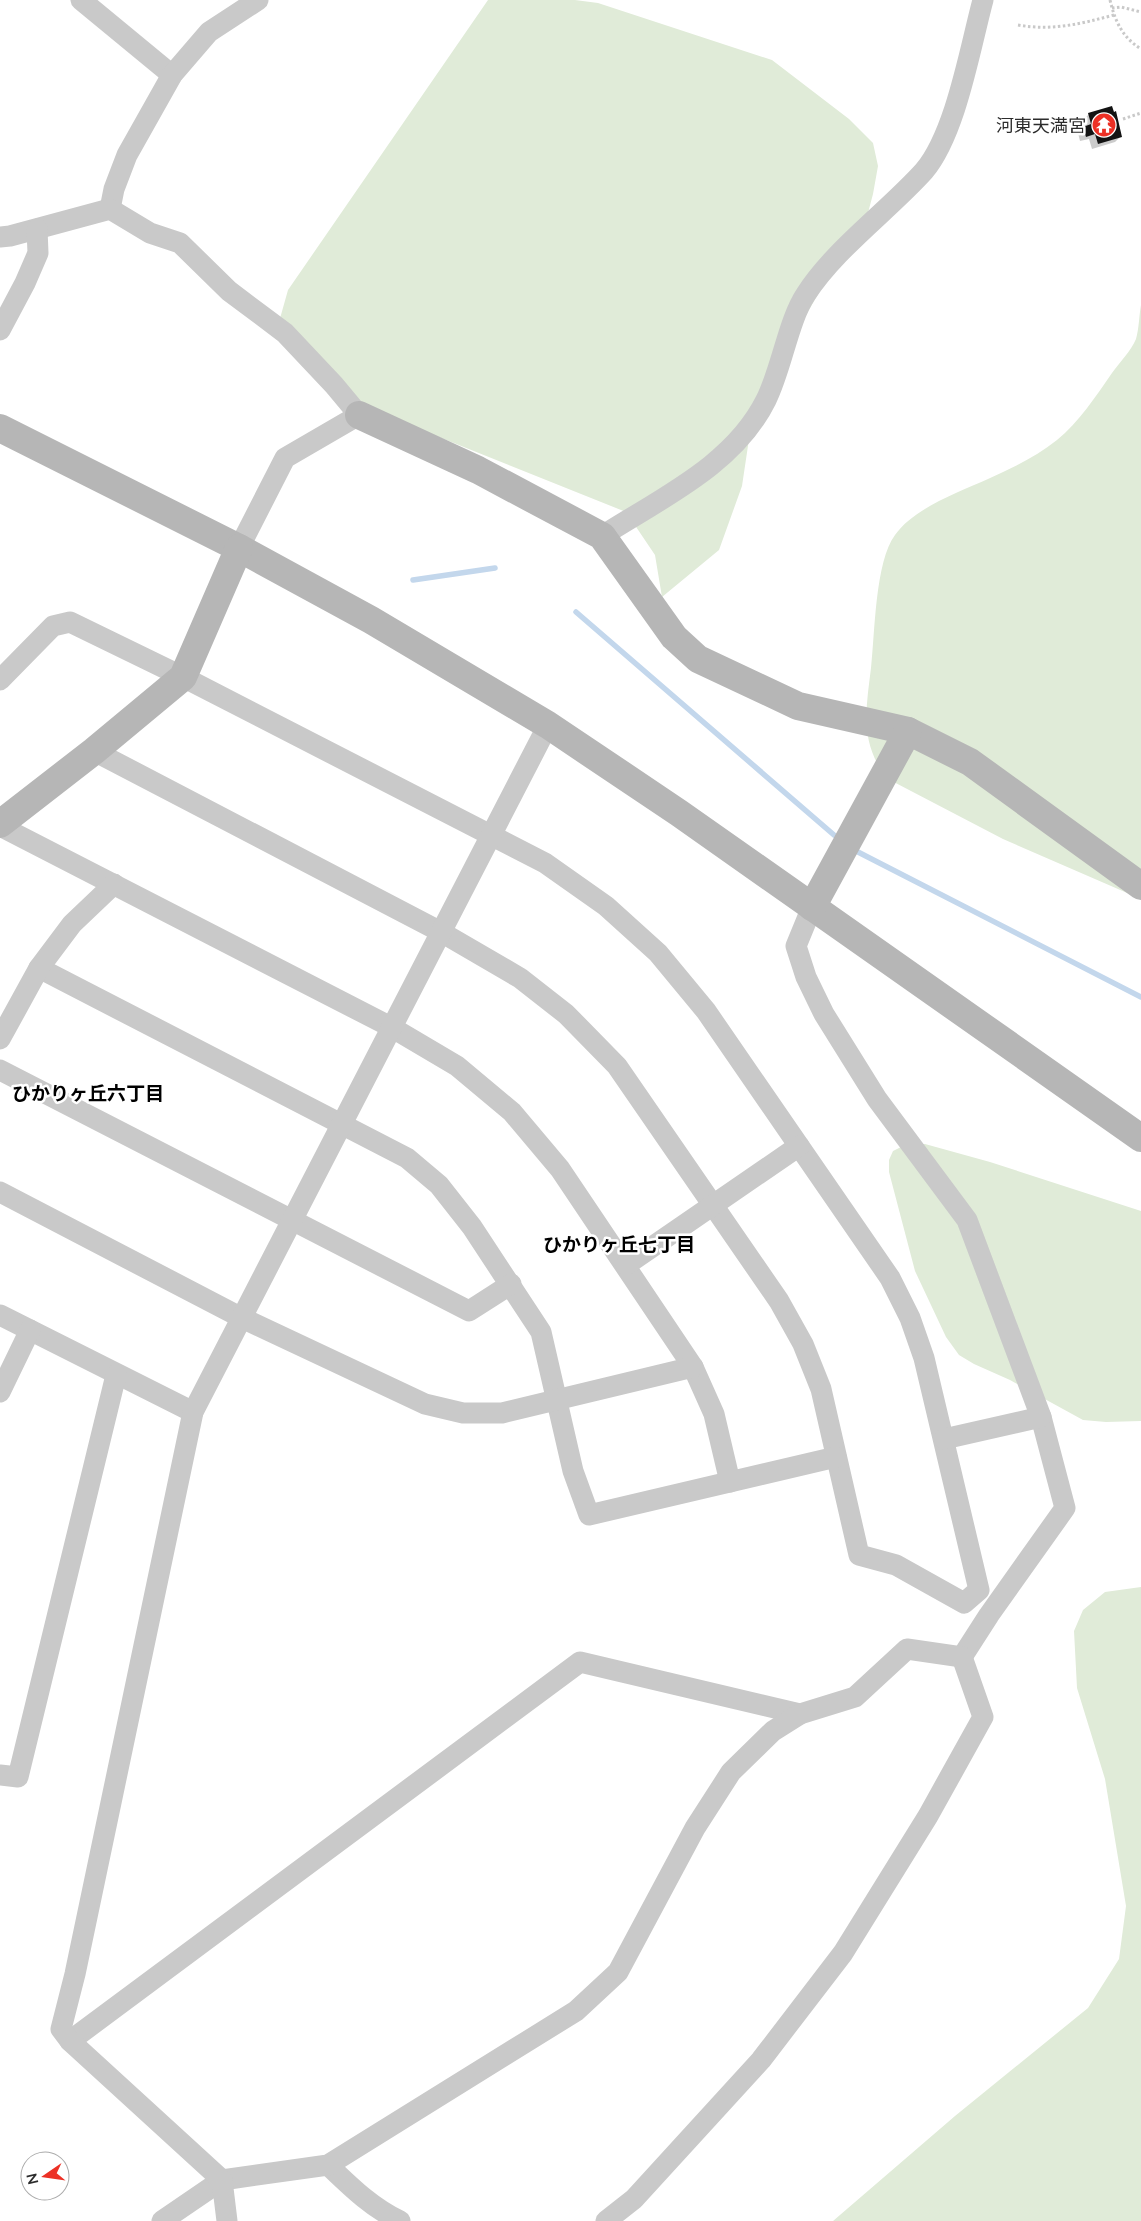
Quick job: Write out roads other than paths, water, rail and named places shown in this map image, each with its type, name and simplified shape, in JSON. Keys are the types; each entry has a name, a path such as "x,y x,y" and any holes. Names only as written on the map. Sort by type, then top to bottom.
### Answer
{"street":[{"path":"81,0 172,75"},
{"path":"110,209 114,189 128,155 172,75 209,32 258,0"},
{"path":"602,536 715,464 753,422 778,372 793,324 805,295 820,274 925,170 946,134 983,0"},
{"path":"0,237 110,209 150,233 180,243 229,291 285,333 334,385 359,415 478,470 602,536 674,637 698,659 798,706 908,731 970,762 1141,886"},
{"path":"0,330 25,283 38,253 37,229"},
{"path":"359,415 285,458 239,548 183,677 94,751 0,825 391,1027 457,1066 512,1112 560,1169 693,1367 714,1414 730,1482"},
{"path":"0,428 239,548 371,620 548,725 679,813 1141,1138"},
{"path":"0,680 53,626 70,622 183,677 489,836 545,863 606,906 658,952 706,1010 890,1278 910,1318 924,1358 979,1590 964,1603 896,1565 859,1555 821,1389 803,1344 779,1301 617,1066 566,1014 520,978 441,932 94,751"},
{"path":"227,2221 222,2180 70,2041 61,2029 77,1964 193,1412 548,725"},
{"path":"908,731 812,907 796,946 806,977 824,1014 877,1099 967,1220 1041,1417 1065,1508 989,1614 962,1657"},
{"path":"0,1038 39,968 72,924 114,884"},
{"path":"39,968 408,1158 439,1185 472,1227 541,1332 573,1471 589,1514 836,1457"},
{"path":"0,1070 469,1311 511,1284"},
{"path":"626,1266 799,1146"},
{"path":"0,1192 242,1318 425,1404 463,1413 502,1412 557,1401 693,1367"},
{"path":"0,1315 116,1375 193,1412"},
{"path":"0,1392 30,1330"},
{"path":"0,1775 18,1777 116,1375"},
{"path":"944,1439 1041,1417"},
{"path":"162,2221 222,2180 328,2165 576,2011 618,1972 695,1828 731,1772 773,1731 800,1714 855,1697 907,1649 962,1657"},
{"path":"606,2221 634,2199 760,2060 843,1953 928,1816 983,1717 962,1657"},
{"path":"70,2041 580,1662 800,1714"},
{"path":"328,2165 363,2199 383,2213 400,2221"}],"waterway":[{"path":"413,580 495,568"},
{"path":"576,612 834,835"},
{"path":"856,851 1141,997"}],"place":[{"name":"河東天満宮","path":"1104,125"}],"district":[{"name":"ひかりヶ丘六丁目","path":"88,1092"},
{"name":"ひかりヶ丘七丁目","path":"619,1243"}]}
